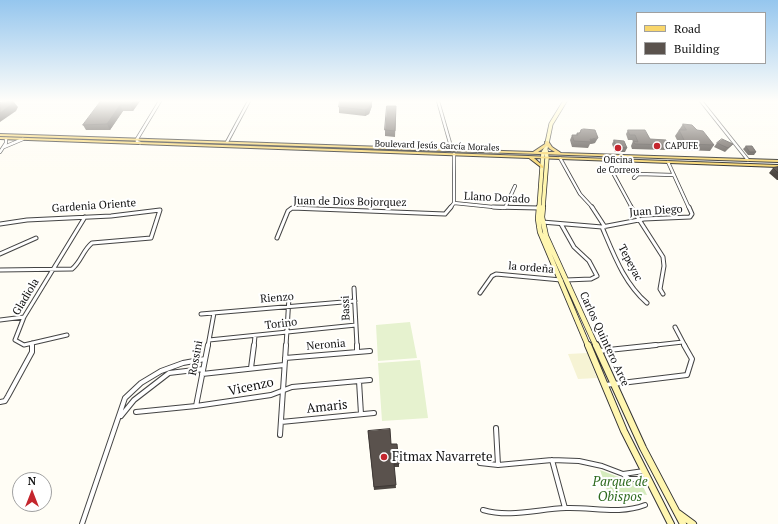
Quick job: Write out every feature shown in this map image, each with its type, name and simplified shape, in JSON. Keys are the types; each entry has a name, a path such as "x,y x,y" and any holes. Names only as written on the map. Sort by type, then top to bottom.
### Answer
{"main road":[{"path":"545,151 551,125"},
{"name":"Boulevard Jesús García Morales","path":"0,135 228,142 251,145 528,157 545,151"},
{"name":"Boulevard Jesús García Morales","path":"0,138 140,143 533,152 545,151 560,156 668,162 770,166 769,162 777,163"},
{"path":"533,152 552,149 560,156"},
{"name":"Carlos Quintero Arce","path":"545,151 542,167 542,185 539,208 540,222 589,350 624,431 671,524"},
{"name":"Carlos Quintero Arce","path":"540,222 545,151"},
{"name":"Boulevard Jesús García Morales","path":"560,156 748,160 777,163"},
{"path":"528,157 536,161 542,167"},
{"name":"Carlos Quintero Arce","path":"562,280 614,384 643,448 683,524"},
{"path":"677,512 693,524"}],"street":[{"path":"140,143 137,142 137,139 145,125"},
{"path":"228,142 236,125"},
{"path":"445,125 452,150"},
{"path":"720,125 748,160"},
{"path":"0,152 4,147 6,138"},
{"path":"4,147 23,139"},
{"path":"454,154 454,203"},
{"name":"Tepeyac","path":"560,156 580,194 596,211 622,270 637,294 647,303"},
{"name":"Juan Diego","path":"540,222 604,227 638,220 692,217 668,162"},
{"path":"614,173 638,220 663,257 664,266 660,290 663,294"},
{"path":"634,178 638,174 674,175"},
{"path":"505,208 515,186"},
{"name":"Llano Dorado","path":"454,203 505,208 539,208"},
{"name":"Juan de Dios Bojorquez","path":"277,238 288,211 292,208 402,211 443,215 448,212 454,203"},
{"name":"Gardenia Oriente","path":"0,224 27,220 85,217 160,210 151,238 92,243 86,248 76,267 72,269 53,270"},
{"name":"Gladiola","path":"67,335 24,345 15,340 24,316 85,217"},
{"path":"561,224 574,247 589,261 597,276 591,279 562,280"},
{"path":"0,258 1,254 36,238"},
{"path":"0,270 38,268 53,270"},
{"name":"la ordeña","path":"480,293 492,276 498,274 525,278 562,280"},
{"name":"Bassi","path":"354,288 358,352"},
{"path":"280,435 289,297"},
{"name":"Rienzo","path":"201,314 355,300"},
{"name":"Rossini","path":"196,406 214,313"},
{"path":"0,320 24,316"},
{"name":"Torino","path":"209,340 356,325"},
{"path":"605,385 687,375 689,373 692,359 675,327"},
{"path":"251,368 254,336"},
{"path":"589,350 606,351 683,342"},
{"path":"0,402 5,401 32,352 32,343"},
{"name":"Neronia","path":"285,358 370,351"},
{"path":"82,524 119,418 122,403 129,393 134,388 167,368 180,363 205,359"},
{"path":"202,374 284,365"},
{"path":"167,368 169,373"},
{"path":"119,418 134,400 169,373 203,368"},
{"name":"Vicenzo","path":"136,412 196,406 271,395 292,387 370,380"},
{"path":"359,381 361,414"},
{"name":"Amaris","path":"281,422 374,413"},
{"path":"496,428 498,465"},
{"path":"552,460 565,508"},
{"path":"480,463 498,465 552,460 579,461 602,466 623,474 629,479 647,479"},
{"path":"623,474 644,471"},
{"path":"483,510 492,514 506,514 565,508 626,510 645,505"}],"shaded area":[{"path":"587,353 597,378 578,379 568,354"}],"green space":[{"path":"410,322 417,358 378,361 376,325"},
{"path":"420,360 428,418 382,421 378,363"},
{"name":"Parque de Obispos","path":"600,470 632,482 640,480 647,495 640,494 635,501 611,502"}],"building":[{"path":"385,125 395,125 395,131 385,130"},
{"path":"684,125 692,125 697,130 703,131 714,145 688,144 684,140 679,130 686,130"},
{"path":"581,130 595,130 598,138 590,139 591,142 574,141 572,135 578,135 577,133 580,133"},
{"path":"628,130 645,130 650,139 666,140 669,145 635,144 633,141 638,142 635,135 630,135"},
{"path":"722,139 733,144 728,148 717,143"},
{"path":"614,140 624,141 627,148 617,147"},
{"path":"746,146 752,146 756,152 750,152"},
{"path":"778,167 778,173 773,168"},
{"name":"Fitmax Navarrete","path":"390,429 391,444 397,444 399,464 394,464 396,485 374,487 368,431"}],"place":[{"name":"CAPUFE","path":"657,146"},
{"name":"Oficina de Correos","path":"618,148"},
{"name":"Fitmax Navarrete","path":"384,457"}]}
